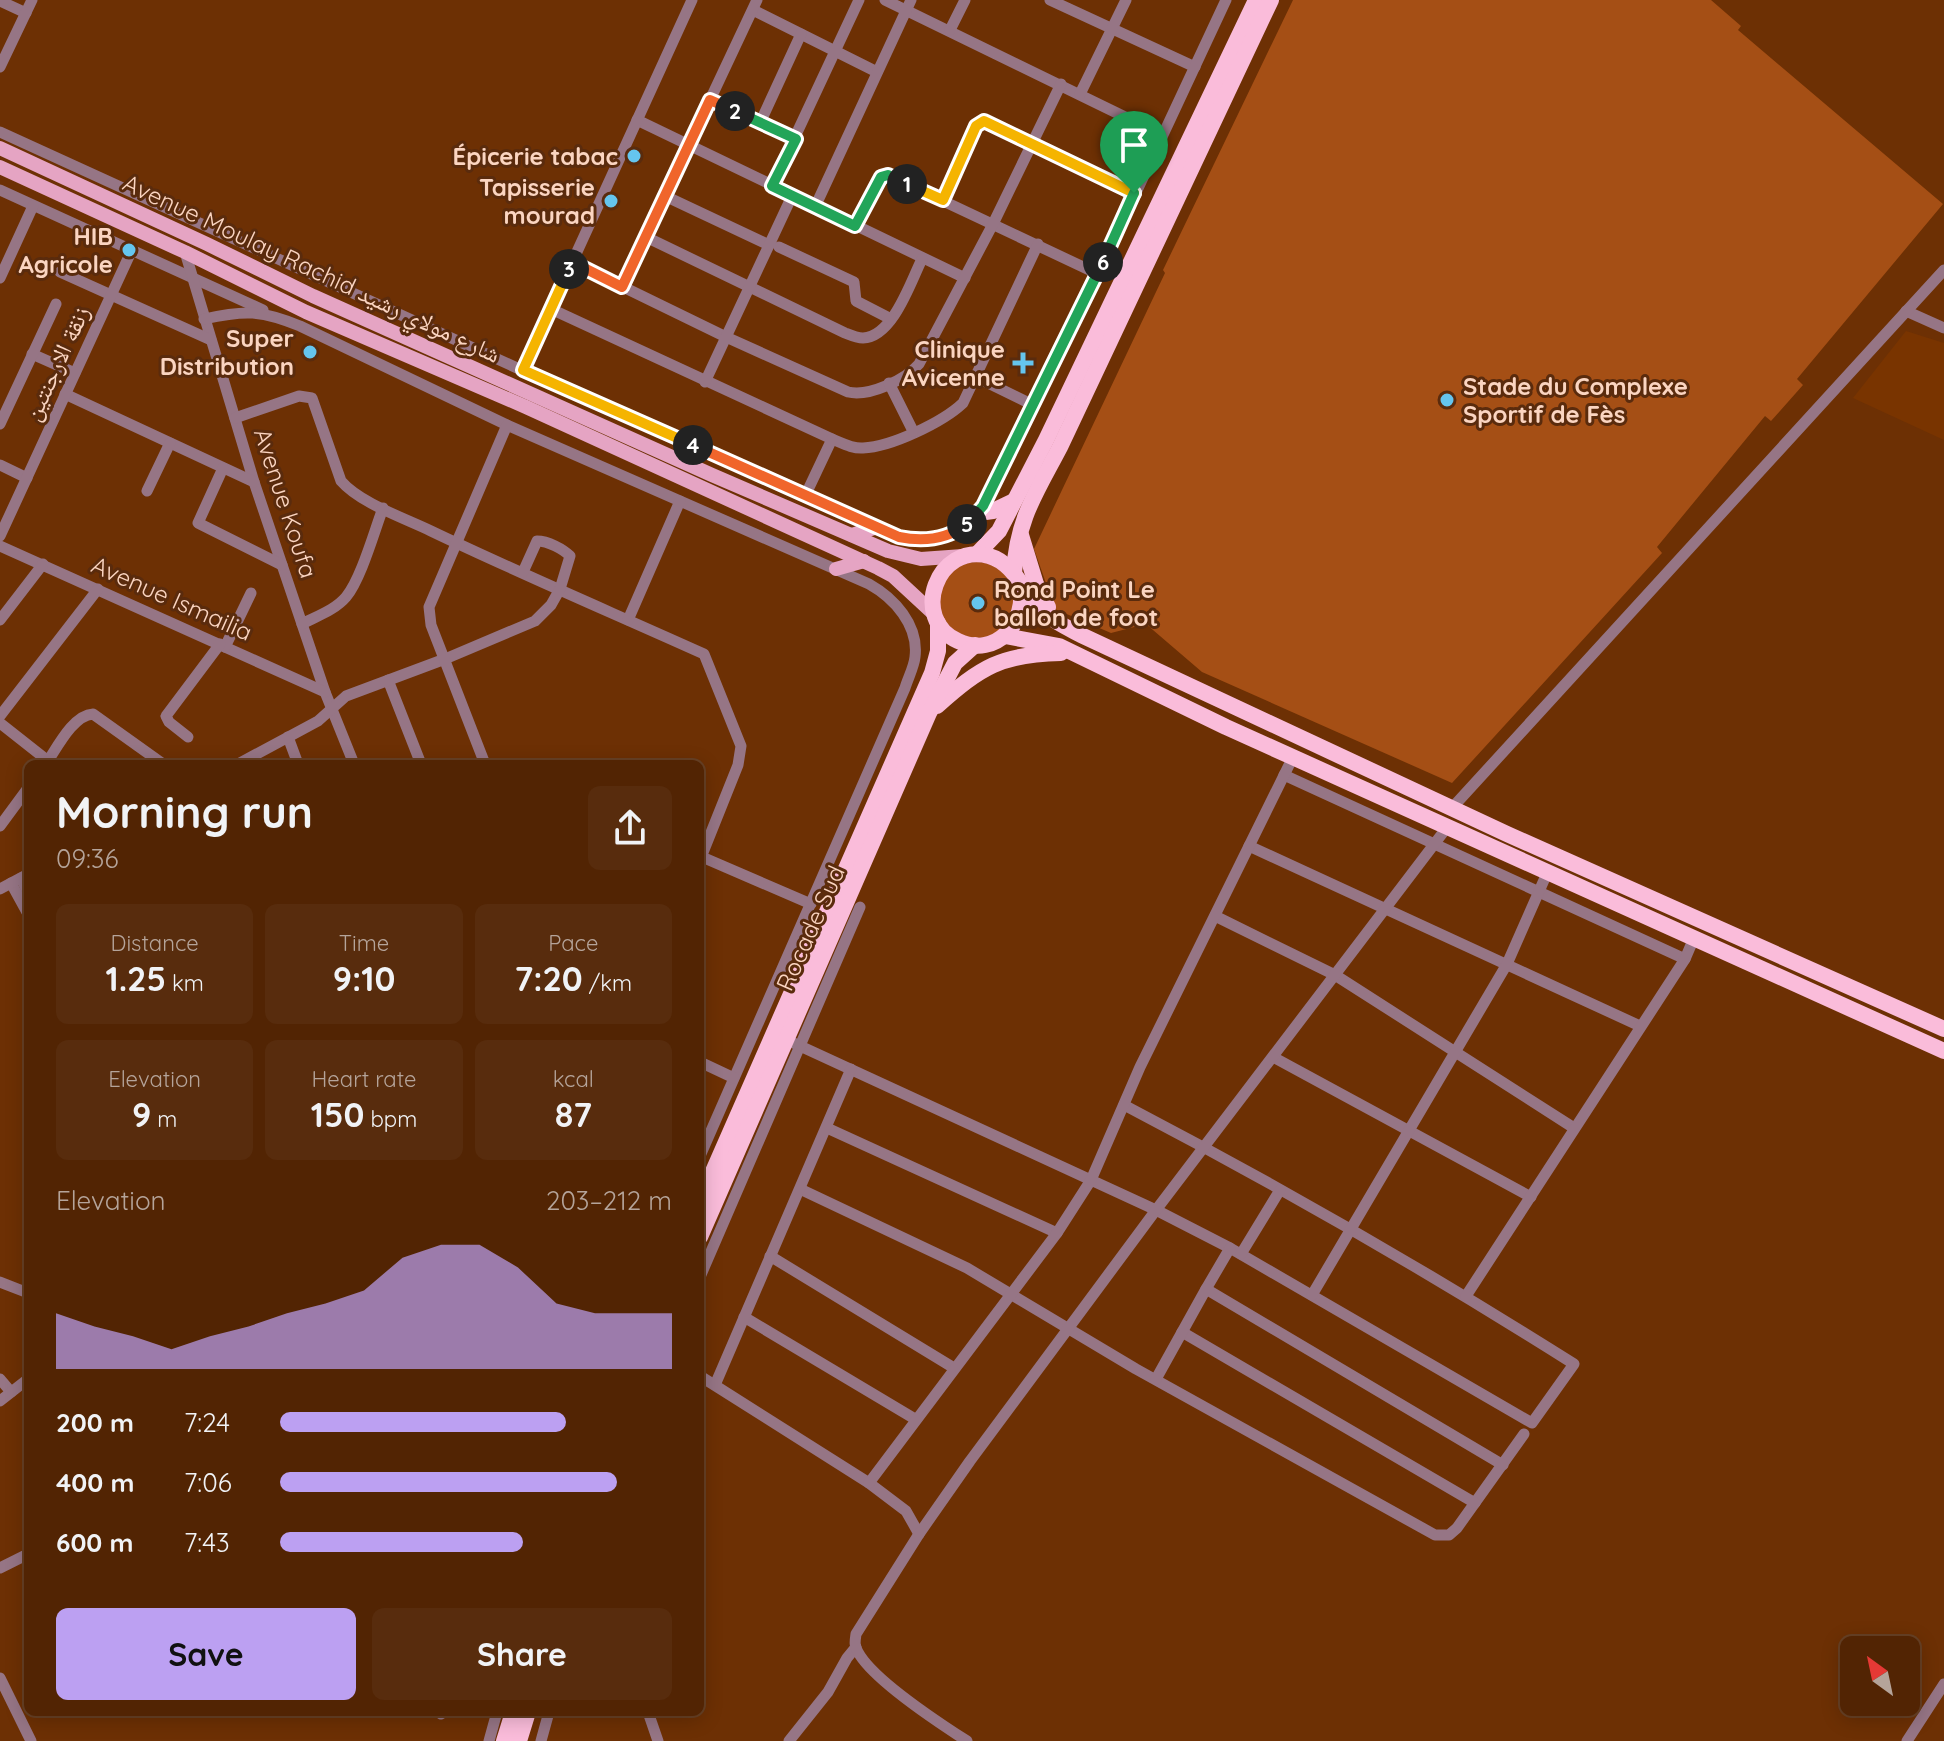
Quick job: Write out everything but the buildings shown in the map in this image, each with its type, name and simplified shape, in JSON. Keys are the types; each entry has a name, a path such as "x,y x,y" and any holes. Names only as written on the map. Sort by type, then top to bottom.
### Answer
{"highway":[{"path":"1256,0 1046,440 999,531 970,555 951,563 940,572 931,599 935,618 957,641 986,645 1005,636 1019,618 1023,596 1017,579 1019,530 1271,0"},
{"path":"978,513 993,511 1014,501"},
{"path":"1019,530 1042,598 1061,624"},
{"path":"970,555 992,557 1004,563 1039,608 1061,624 1452,808 1944,1029"},
{"name":"Rocade Sud","path":"704,1192 924,692 937,657 935,618"},
{"path":"1005,636 1059,646 1075,653 1293,757 1944,1051"},
{"name":"Rocade Sud","path":"704,1229 794,1043 929,713 955,663 975,645"},
{"path":"929,713 976,674 1007,659 1028,654 1075,653"},
{"path":"504,1741 512,1716"},
{"path":"519,1741 527,1716"}],"main road":[{"name":"Avenue Moulay Rachid شارع مولاي رشيد","path":"0,148 313,296 852,535 904,556 921,559 970,555"},
{"name":"Avenue Moulay Rachid شارع مولاي رشيد","path":"0,167 185,252 306,312 526,407 864,561 893,576 935,618"},
{"path":"852,535 877,527"},
{"path":"836,569 864,561"}],"street":[{"path":"1,65 32,0"},
{"path":"523,370 692,0"},
{"path":"772,186 859,0"},
{"path":"885,0 908,5 950,30 1162,135"},
{"path":"950,30 965,0"},
{"path":"1050,0 1195,67"},
{"path":"1080,94 1126,0"},
{"path":"0,132 899,537 930,540 961,529 978,513 1098,274 1226,0"},
{"path":"0,1 26,13"},
{"path":"622,287 755,5 801,34 877,72"},
{"path":"815,207 908,5"},
{"path":"760,123 801,34"},
{"path":"572,262 848,392 861,393 889,383 919,364 993,224 1061,84"},
{"path":"710,100 796,139"},
{"path":"637,120 965,278"},
{"path":"943,200 979,122 984,121 1134,193"},
{"path":"855,226 881,177 885,175 1098,274"},
{"path":"0,190 507,425 836,569 881,591 906,619 913,633 916,655 905,688 704,1147"},
{"path":"665,196 854,282 856,301 891,319"},
{"path":"705,382 748,287 774,246 792,196"},
{"path":"0,278 33,206"},
{"path":"646,237 855,336 872,336 881,331 891,319 922,259"},
{"path":"551,309 832,439 863,448 887,443 955,411 969,394 1038,244"},
{"name":"زنقة الارجنتين","path":"0,536 131,252"},
{"name":"Avenue Koufa","path":"185,252 254,482 325,692 352,760"},
{"path":"1452,808 1944,270"},
{"path":"60,272 211,340"},
{"path":"0,424 56,304"},
{"path":"1906,311 1944,328"},
{"path":"204,319 232,313 271,314"},
{"path":"32,354 75,373"},
{"path":"976,377 1033,405"},
{"path":"889,383 913,431"},
{"path":"65,394 254,482"},
{"path":"235,418 299,396 312,398 341,481 346,487 456,543 704,654 741,746 738,765 704,850"},
{"path":"483,760 431,625 429,607 507,425"},
{"path":"806,494 832,439"},
{"path":"147,491 170,443"},
{"path":"0,465 27,478"},
{"path":"223,468 198,523 282,565"},
{"path":"628,620 680,501"},
{"path":"302,624 345,598 383,508"},
{"path":"245,760 318,721 346,696 535,621 551,605 560,589 570,556 544,541 535,544 523,572"},
{"name":"Avenue Ismailia","path":"0,546 325,692"},
{"path":"0,620 43,564"},
{"path":"0,715 98,589"},
{"path":"188,737 166,716 222,645 251,593"},
{"path":"388,680 419,760"},
{"path":"905,688 924,692"},
{"path":"51,760 84,715 93,714 157,760"},
{"path":"0,723 45,760"},
{"path":"886,733 904,738"},
{"path":"288,737 297,760"},
{"path":"869,1483 1057,1233 1091,1180 1140,1067 1293,757"},
{"path":"1284,775 1685,959"},
{"path":"0,826 24,793"},
{"path":"967,1741 916,1706 862,1659 856,1647 856,1634 919,1534 1068,1329 1448,826"},
{"path":"1249,846 1640,1026"},
{"path":"704,859 811,904"},
{"path":"1312,1295 1507,964 1548,871"},
{"path":"15,881 24,904"},
{"path":"704,1267 794,1043 860,907"},
{"path":"1215,916 1335,975 1574,1128"},
{"path":"1466,1296 1685,959 1694,938"},
{"path":"794,1043 1156,1210 1236,1251 1532,1423 1574,1364 1466,1296 1350,1229 1124,1105"},
{"path":"1273,1057 1531,1197"},
{"path":"704,1064 734,1078"},
{"path":"715,1385 851,1069"},
{"path":"827,1128 1057,1233"},
{"path":"800,1189 967,1268 1068,1329 1435,1535 1445,1536 1454,1532 1524,1434"},
{"path":"1156,1379 1206,1289 1280,1190"},
{"path":"770,1256 954,1368"},
{"path":"0,1282 24,1291"},
{"path":"1206,1289 1503,1465"},
{"path":"744,1317 915,1419"},
{"path":"1182,1332 1475,1503"},
{"path":"704,1378 869,1483 906,1511 919,1534"},
{"path":"0,1379 11,1392"},
{"path":"0,1401 24,1382"},
{"path":"0,1568 24,1556"},
{"path":"788,1741 828,1692 856,1647"},
{"path":"0,1678 31,1741"},
{"path":"1907,1741 1944,1684"},
{"path":"489,1741 496,1716"},
{"path":"541,1741 548,1716"},
{"path":"649,1716 658,1741"}],"shaded area":[{"name":"Stade du Complexe Sportif de Fès","path":"1293,0 1711,0 1741,26 1738,30 1943,204 1797,379 1803,385 1771,421 1765,416 1657,547 1662,553 1452,783 1202,672 1146,624 1111,633 1055,609 1034,549"},
{"path":"1906,331 1944,343 1944,440 1853,398"},
{"path":"985,562 998,568 1009,579 1015,600 1013,615 998,632 985,638 969,638 956,632 941,615 939,592 945,579 962,564"}],"place":[{"name":"Épicerie tabac","path":"634,156"},
{"name":"Tapisserie mourad","path":"611,201"},
{"name":"HIB Agricole","path":"129,250"},
{"name":"Super Distribution","path":"310,352"},
{"name":"Clinique Avicenne","path":"1023,363"},
{"name":"Stade du Complexe Sportif de Fès","path":"1447,400"},
{"name":"Rond Point Le ballon de foot","path":"978,603"}],"route":[{"path":"710,100 796,139 772,186 855,226 881,177 885,175 943,200 981,121 1134,193 1098,274 983,506 974,519 949,535 930,540 899,537 523,370 572,262 622,287 710,100"}]}
